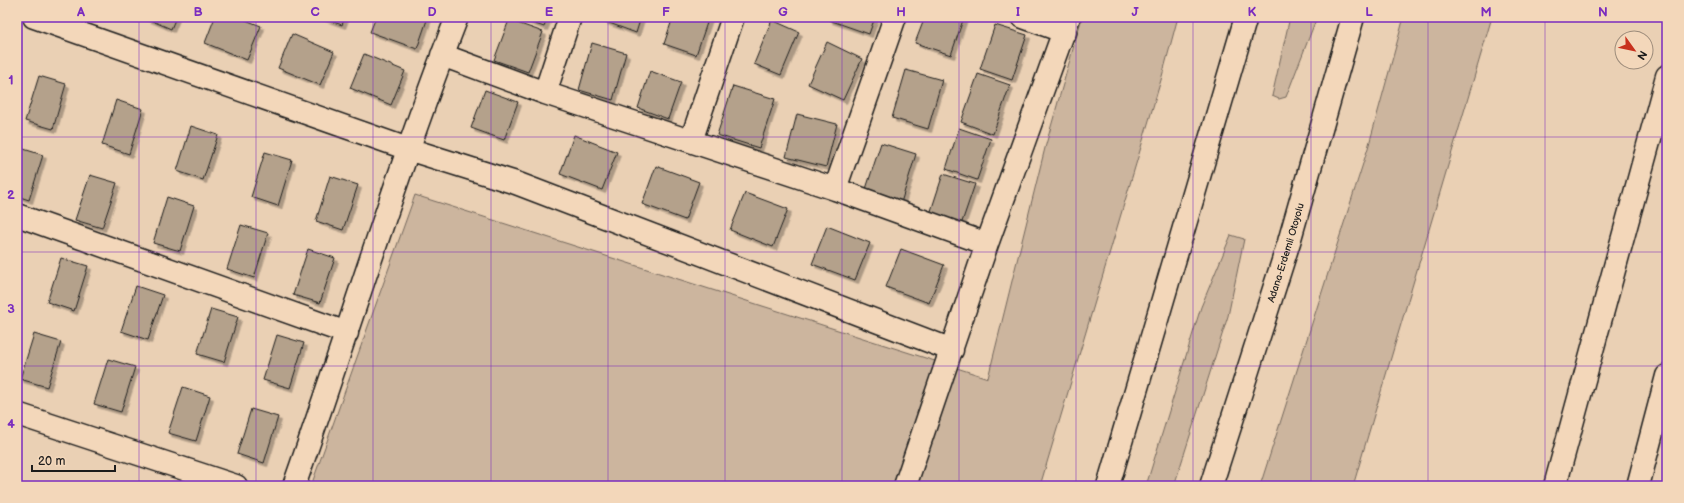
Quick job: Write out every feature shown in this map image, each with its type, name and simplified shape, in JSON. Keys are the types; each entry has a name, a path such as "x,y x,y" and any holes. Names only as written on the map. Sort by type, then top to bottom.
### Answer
{"main road":[{"path":"34,17 408,149 516,183 952,350"},
{"path":"294,486 408,149 457,17"},
{"path":"545,93 570,17"},
{"path":"691,141 733,17"},
{"path":"835,189 895,17"},
{"path":"904,486 952,350 987,244 1067,24 1023,17"},
{"path":"1108,486 1246,17"},
{"name":"Adana-Erdemli Otoyolu","path":"1211,486 1289,242 1353,17"},
{"path":"442,55 545,93 835,189 987,244"},
{"path":"1555,486 1667,76"},
{"path":"17,215 347,333"},
{"path":"1638,486 1667,376"},
{"path":"17,414 236,486"}],"shaded area":[{"path":"1082,17 1178,17 1161,80 1040,486 311,486 415,195 988,378 1045,148"},
{"path":"1290,17 1317,17 1286,97 1279,99 1272,96"},
{"path":"1404,17 1492,17 1353,486 1260,486 1368,148"},
{"path":"1231,235 1244,239 1228,316 1174,486 1146,486 1201,307"}],"building":[{"path":"143,17 176,17 171,29"},
{"path":"215,17 238,17 261,26 247,60 205,43"},
{"path":"320,17 345,17 342,25"},
{"path":"376,17 428,17 417,49 370,32"},
{"path":"516,17 548,17 544,27"},
{"path":"605,17 641,17 636,33 604,21"},
{"path":"673,17 709,17 696,55 664,44"},
{"path":"830,17 875,17 869,34 829,20"},
{"path":"925,17 964,17 951,55 915,43"},
{"path":"509,20 543,32 528,72 494,60"},
{"path":"772,20 799,32 781,75 754,64"},
{"path":"995,25 1027,35 1012,80 980,69"},
{"path":"292,34 334,52 320,85 278,68"},
{"path":"827,42 862,59 843,100 808,84"},
{"path":"592,43 626,53 613,100 579,90"},
{"path":"364,54 405,71 391,105 350,88"},
{"path":"906,70 942,80 928,129 892,118"},
{"path":"650,71 681,82 668,119 638,108"},
{"path":"978,74 1010,85 993,134 961,122"},
{"path":"39,76 66,84 53,129 25,121"},
{"path":"733,86 775,99 759,148 717,135"},
{"path":"485,90 518,102 504,140 471,128"},
{"path":"116,100 143,109 129,154 102,145"},
{"path":"797,114 837,124 826,167 786,157"},
{"path":"191,126 218,135 203,180 177,171"},
{"path":"959,128 991,139 977,180 946,169"},
{"path":"574,135 617,152 602,190 560,174"},
{"path":"881,143 916,154 900,206 864,195"},
{"path":"17,147 43,155 29,200 17,196"},
{"path":"265,152 292,160 278,206 251,197"},
{"path":"656,166 699,182 685,220 642,204"},
{"path":"943,174 975,184 961,225 930,214"},
{"path":"90,175 117,183 102,228 75,220"},
{"path":"330,176 358,185 343,230 316,221"},
{"path":"745,193 788,209 773,247 730,230"},
{"path":"167,197 194,206 180,251 153,243"},
{"path":"241,225 268,233 254,278 227,269"},
{"path":"827,226 870,243 855,280 812,264"},
{"path":"308,249 335,258 320,303 293,295"},
{"path":"901,249 944,265 929,303 886,287"},
{"path":"61,258 88,266 74,311 47,302"},
{"path":"136,286 163,295 148,340 121,331"},
{"path":"211,309 238,317 224,362 197,354"},
{"path":"34,334 61,342 47,387 20,379"},
{"path":"277,335 304,343 290,388 263,380"},
{"path":"108,359 135,367 121,412 94,404"},
{"path":"183,387 210,396 196,441 168,433"},
{"path":"251,409 278,417 264,463 237,454"}]}
